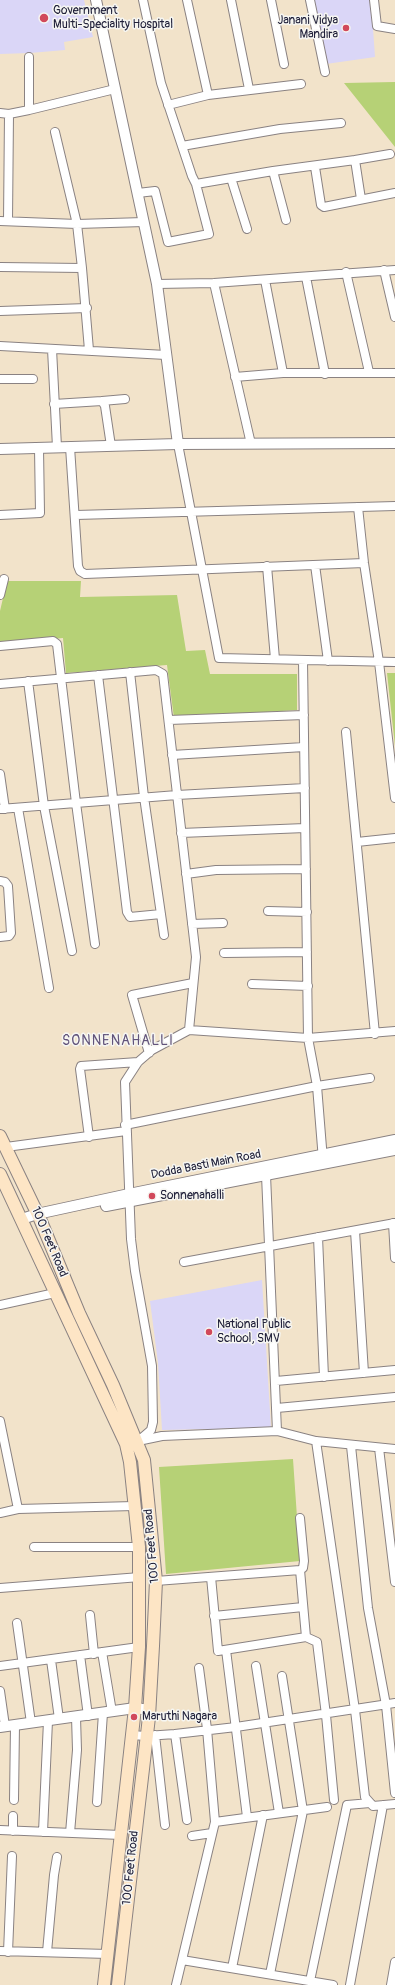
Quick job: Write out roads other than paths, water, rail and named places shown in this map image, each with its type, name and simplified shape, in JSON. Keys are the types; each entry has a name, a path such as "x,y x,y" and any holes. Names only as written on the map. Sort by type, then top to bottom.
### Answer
{"main road":[{"name":"100 Feet Road","path":"0,1136 3,1149 39,1216 79,1313 114,1385 132,1443 130,1462 139,1547 139,1647 135,1708 104,1985"},
{"name":"100 Feet Road","path":"0,1174 55,1293 132,1443 144,1460 156,1581 150,1736 118,1985"}],"street":[{"path":"96,0 157,284 178,444 220,658 395,662"},
{"path":"138,194 155,191 168,242 209,234 196,184 161,83 143,0"},
{"path":"187,0 208,95"},
{"path":"231,0 249,89"},
{"path":"271,0 284,64"},
{"path":"310,0 325,72"},
{"path":"374,0 376,26 395,29"},
{"path":"29,57 29,110"},
{"path":"168,105 208,95 301,84"},
{"path":"0,113 9,114 29,110 115,89"},
{"path":"9,114 4,221 77,224 144,222"},
{"path":"182,146 280,129 341,123"},
{"path":"55,132 77,224 87,308 89,350"},
{"path":"196,184 273,171 315,167 390,154"},
{"path":"355,160 361,199"},
{"path":"315,167 321,205 324,207 395,193"},
{"path":"273,171 286,220"},
{"path":"231,178 247,229"},
{"path":"0,267 82,268"},
{"path":"384,270 395,317"},
{"path":"157,284 214,283 306,277 346,272 395,270"},
{"path":"346,272 369,372"},
{"path":"306,277 325,374"},
{"path":"265,280 283,374"},
{"path":"214,283 251,444"},
{"path":"0,311 87,308"},
{"path":"0,346 166,355"},
{"path":"52,348 57,447"},
{"path":"235,377 283,374 369,372 395,373"},
{"path":"0,379 33,379"},
{"path":"54,404 125,399"},
{"path":"102,401 106,406 111,446"},
{"path":"0,449 178,444 395,443"},
{"path":"70,447 76,515 78,566 80,571 85,574 267,566 364,564"},
{"path":"0,515 40,513 39,448"},
{"path":"76,515 395,506"},
{"path":"358,507 364,564 379,662 395,798"},
{"path":"314,565 328,660"},
{"path":"267,566 275,659"},
{"path":"0,595 4,578"},
{"path":"0,646 55,641 58,644 76,803 95,944"},
{"path":"303,660 308,1038 317,1086 323,1159"},
{"path":"0,684 156,670 163,674 196,956 189,1030"},
{"path":"130,672 144,797 164,935"},
{"path":"98,675 112,800 129,916 161,914"},
{"path":"28,681 44,806 72,951"},
{"path":"169,720 304,715"},
{"path":"346,732 375,1034"},
{"path":"172,755 304,747"},
{"path":"0,774 2,809 144,797 305,788"},
{"path":"18,808 49,988"},
{"path":"181,833 305,828"},
{"path":"357,842 395,838"},
{"path":"186,874 216,870 306,869"},
{"path":"0,881 5,882 8,886 11,933 9,936 0,937"},
{"path":"268,911 307,912"},
{"path":"192,924 223,923"},
{"path":"224,953 307,952"},
{"path":"149,1053 132,995 193,983"},
{"path":"252,984 308,986"},
{"path":"132,1443 151,1430 153,1422 153,1381 152,1366 135,1271 129,1198 125,1082 138,1062 149,1053 189,1030 308,1038 375,1034 395,1031"},
{"path":"89,1137 80,1069 81,1066 138,1062"},
{"path":"3,1149 89,1137 317,1086 370,1078"},
{"name":"Dodda Basti Main Road","path":"129,1198 266,1175 395,1140"},
{"name":"Dodda Basti Main Road","path":"23,1222 39,1216 323,1159 395,1150"},
{"path":"266,1175 277,1431"},
{"path":"184,1262 394,1223 395,1258"},
{"path":"355,1231 364,1373"},
{"path":"318,1237 324,1377"},
{"path":"0,1305 55,1293"},
{"path":"276,1381 395,1370"},
{"path":"277,1408 395,1396"},
{"path":"0,1421 18,1510"},
{"path":"132,1443 162,1436 277,1431 316,1441 351,1446 395,1449"},
{"path":"316,1441 355,1710 365,1797 374,1806 395,1804"},
{"path":"351,1446 368,1608 386,1705 395,1793"},
{"path":"379,1448 395,1582"},
{"path":"0,1512 134,1506"},
{"path":"300,1518 304,1564 300,1570 302,1607 306,1637"},
{"path":"34,1547 139,1547"},
{"path":"156,1581 300,1570"},
{"path":"0,1588 140,1577"},
{"path":"211,1577 218,1651 306,1637 317,1642 326,1714 334,1800"},
{"path":"214,1616 302,1607"},
{"path":"90,1615 108,1713 97,1802"},
{"path":"17,1623 31,1723"},
{"path":"0,1666 139,1647"},
{"path":"226,1650 247,1817"},
{"path":"80,1656 88,1716"},
{"path":"51,1660 59,1719"},
{"path":"256,1666 266,1722 279,1813"},
{"path":"176,1985 215,1822 207,1730 199,1668"},
{"path":"270,1974 303,1810 290,1719 282,1676"},
{"path":"0,1691 7,1726 14,1800"},
{"path":"131,1735 150,1736 236,1727 395,1703"},
{"path":"7,1726 88,1716 135,1708 150,1710"},
{"path":"70,1833 77,1750 76,1717"},
{"path":"43,1832 48,1721"},
{"path":"175,1734 187,1820"},
{"path":"150,1736 165,1825"},
{"path":"310,1981 347,1805 370,1803"},
{"path":"350,1985 383,1806"},
{"path":"215,1822 327,1807"},
{"path":"232,1968 263,1815"},
{"path":"13,1816 13,1831"},
{"path":"0,1830 121,1835"},
{"path":"192,1836 212,1833"},
{"path":"12,1856 4,1951 108,1954"},
{"path":"47,1952 57,1857"},
{"path":"182,1960 333,1985"},
{"path":"391,1985 395,1962"}],"place":[{"name":"Government Multi-Speciality Hospital","path":"44,18"},
{"name":"Janani Vidya Mandira","path":"346,28"},
{"name":"Sonnenahalli","path":"152,1196"},
{"name":"National Public School, SMV","path":"209,1332"},
{"name":"Maruthi Nagara","path":"134,1717"}],"district":[{"name":"SONNENAHALLI","path":"118,1041"}]}
